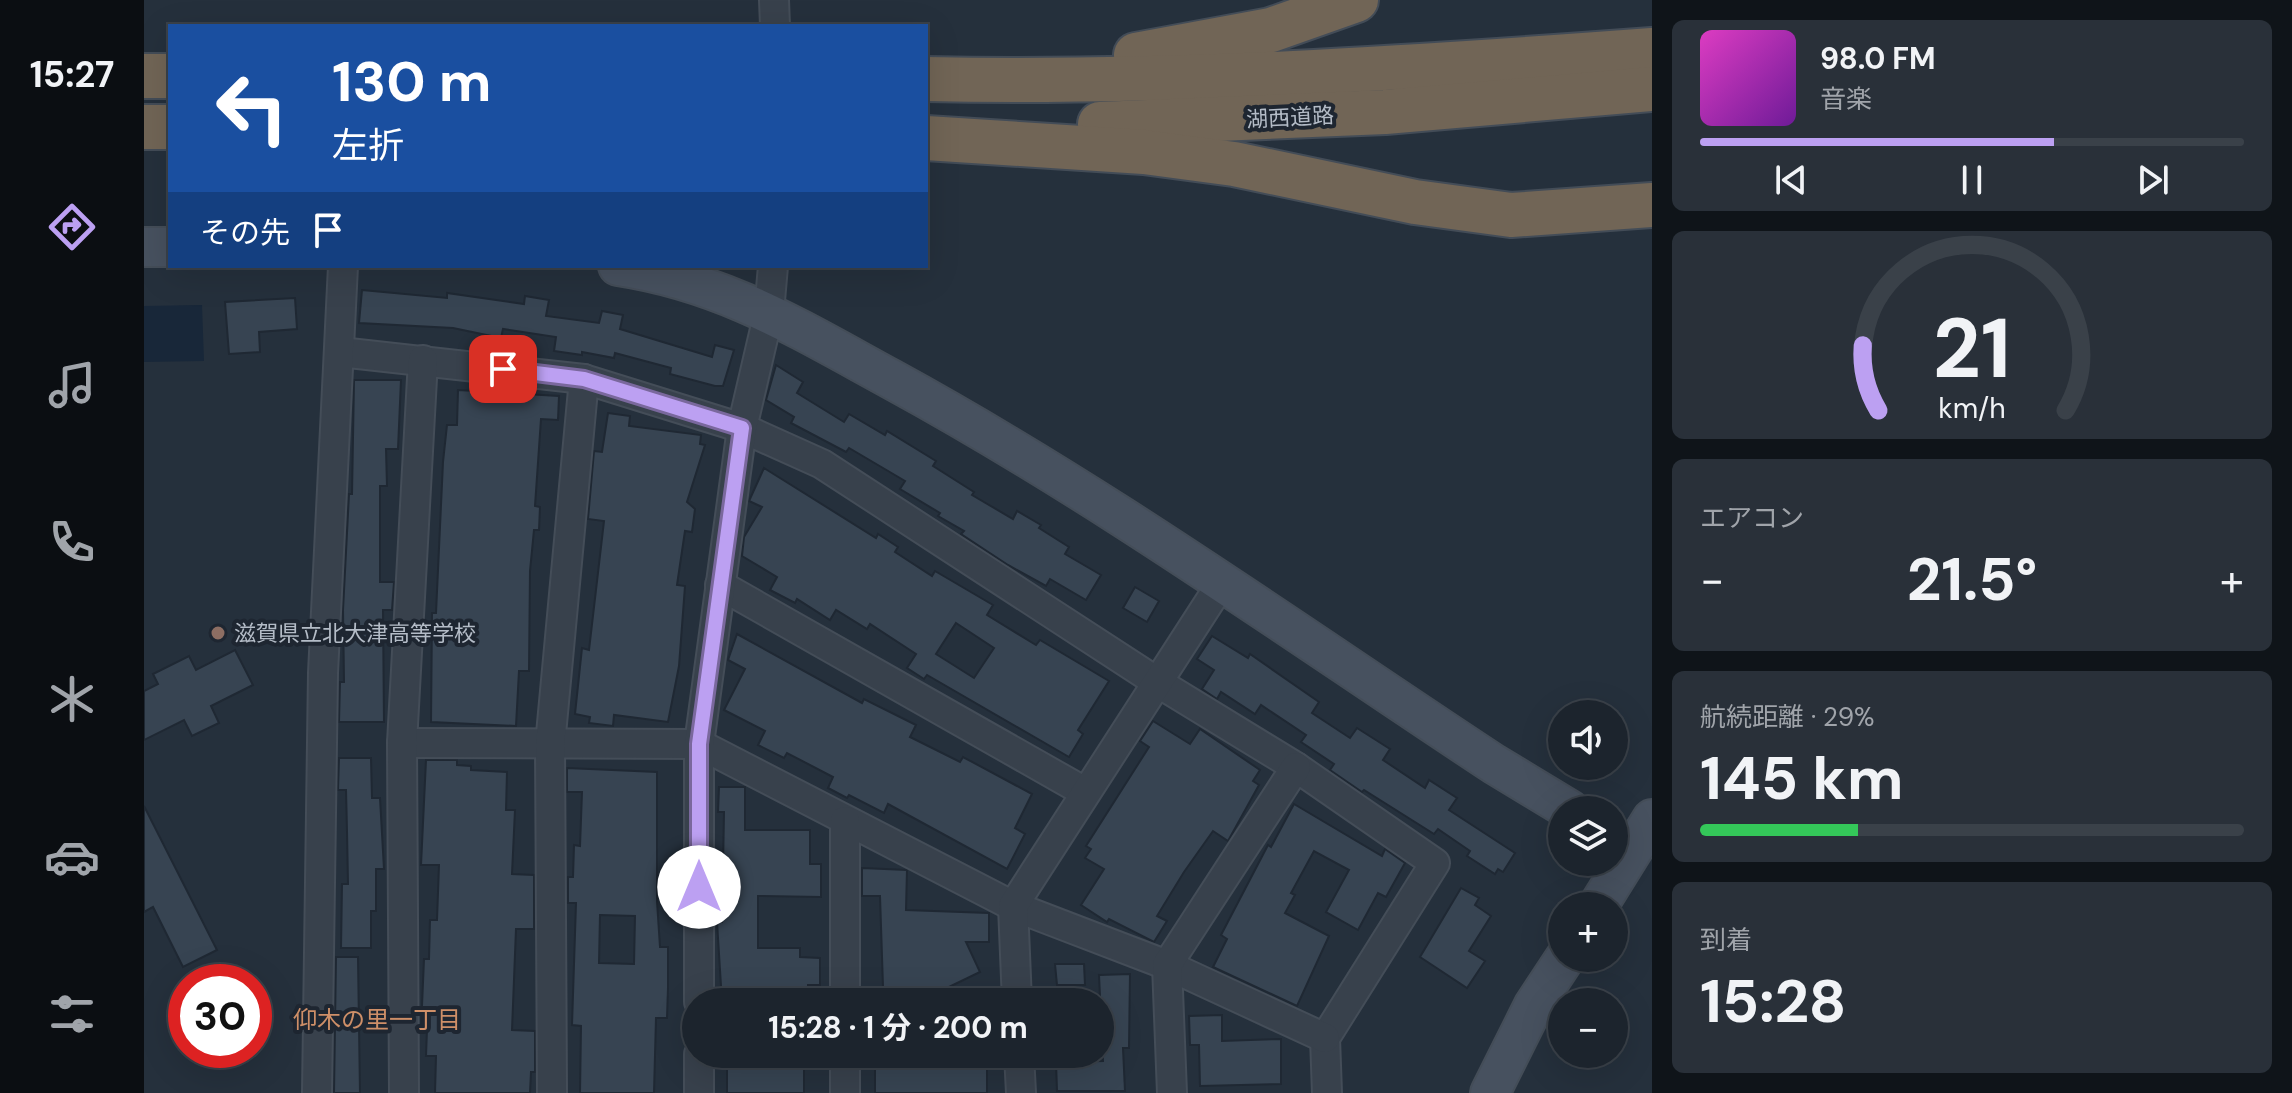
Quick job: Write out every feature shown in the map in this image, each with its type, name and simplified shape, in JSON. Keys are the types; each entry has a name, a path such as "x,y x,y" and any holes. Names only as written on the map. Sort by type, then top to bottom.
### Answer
{"highway":[{"path":"928,66 1099,61 1173,50 1271,30 1356,0"},
{"name":"湖西道路","path":"928,79 1044,81 1271,74 1652,50"},
{"path":"144,76 168,76"},
{"name":"湖西道路","path":"928,126 1207,122 1385,112 1652,89"},
{"path":"144,127 168,127"},
{"path":"928,138 1144,152 1234,164 1415,202 1511,215 1652,205"}],"street":[{"path":"144,247 168,247"},
{"path":"317,1093 323,673 343,268"},
{"path":"627,268 714,288 769,312 997,437 1548,796"},
{"path":"699,988 699,744 742,428 769,312 773,268"},
{"path":"340,352 584,379 742,428 822,464 1157,682 1296,767 1435,863 1325,1038 1327,1093"},
{"path":"404,1093 402,743 423,360"},
{"path":"552,1093 550,745 584,379"},
{"path":"1016,988 1013,906 1221,584"},
{"path":"720,585 1085,792"},
{"path":"402,743 699,744 1013,906 1167,965 1325,1038"},
{"path":"1172,1093 1167,965 1296,767"},
{"path":"845,821 845,988"},
{"path":"1605,892 1634,835"},
{"path":"1490,1093 1534,1005 1556,972"},
{"path":"699,1068 699,1093"},
{"path":"845,1068 845,1093"},
{"path":"1020,1068 1021,1093"}],"water":[{"path":"202,305 204,361 144,362 144,306"}],"building":[{"path":"362,290 447,298 447,293 524,304 525,296 549,300 546,316 599,323 602,311 623,315 620,329 712,357 715,345 734,350 723,386 715,386 670,374 671,368 615,353 614,358 554,351 556,337 503,329 501,338 453,328 359,323"},
{"path":"295,298 297,329 259,332 260,352 229,354 225,302"},
{"path":"776,365 803,382 797,393 844,422 849,414 885,435 887,431 936,461 933,466 974,492 972,495 1013,519 1017,511 1041,525 1039,528 1069,547 1065,554 1101,575 1086,600 1050,579 1046,586 1008,565 961,534 964,531 938,516 940,513 900,489 905,481 849,448 846,452 791,423 794,417 766,400"},
{"path":"354,380 401,380 398,449 386,449 387,486 380,486 380,582 394,582 392,610 383,610 384,722 339,722 340,682 344,682 343,610 349,494 352,494"},
{"path":"458,390 559,396 558,420 541,419 535,506 540,507 539,530 534,530 530,571 529,671 519,671 516,726 431,722 432,613 436,613 443,462 447,425 457,425"},
{"path":"608,413 630,416 629,426 701,435 700,444 705,445 687,502 695,509 692,532 685,531 677,585 685,586 679,666 668,722 614,715 613,726 589,723 590,717 575,714 582,648 589,650 604,521 588,519 594,451 602,452"},
{"path":"764,468 876,538 878,534 898,547 895,552 932,576 935,571 993,605 987,615 1036,645 1040,640 1109,681 1078,730 1083,734 1069,757 927,675 924,679 907,668 916,654 870,624 867,629 836,610 830,620 797,599 795,603 770,590 777,577 742,556 744,537 762,507 749,501","holes":["956,623 994,648 974,678 936,654"]},
{"path":"1135,587 1159,601 1147,622 1123,608"},
{"path":"737,634 862,703 864,699 916,725 910,737 960,762 963,757 1032,794 1015,828 1025,834 1007,869 888,804 884,813 849,795 847,798 828,788 833,777 787,753 784,758 758,745 765,731 724,710 745,669 728,660"},
{"path":"1212,636 1248,658 1250,654 1319,702 1312,713 1350,738 1357,728 1390,749 1383,760 1425,788 1429,780 1457,798 1449,810 1515,853 1503,872 1498,869 1495,874 1467,856 1470,851 1438,829 1434,834 1330,770 1334,764 1301,742 1306,735 1261,705 1255,714 1221,692 1217,699 1202,689 1214,670 1197,659"},
{"path":"235,650 253,685 211,706 219,723 192,736 184,720 144,740 144,691 158,684 153,674 189,656 196,670"},
{"path":"1153,721 1190,744 1200,729 1260,770 1253,781 1259,785 1228,841 1213,831 1184,872 1157,916 1167,921 1154,942 1109,919 1107,922 1081,905 1104,869 1085,858 1091,849 1086,846 1149,747 1140,741"},
{"path":"339,758 371,758 372,798 380,798 384,869 376,869 376,911 371,911 371,948 341,948 342,884 348,884 346,790 338,790"},
{"path":"426,760 457,760 457,765 471,766 471,770 507,772 506,810 515,810 512,874 534,875 534,929 516,929 512,1030 535,1031 535,1072 531,1072 530,1093 435,1093 436,1056 426,1056 427,1029 421,1029 424,959 429,959 430,920 437,920 439,865 421,865"},
{"path":"567,768 657,772 657,901 660,947 668,947 668,988 667,1018 656,1018 654,1093 580,1093 581,1026 572,1025 576,903 568,903 568,877 573,877 574,845 580,846 582,792 567,792","holes":["600,915 635,916 634,964 599,963"]},
{"path":"719,787 745,787 745,830 810,830 810,864 821,864 821,897 758,896 758,948 800,948 800,957 820,958 820,985 808,985 808,988 721,988 717,922 722,922 724,812 718,812"},
{"path":"1294,804 1382,856 1385,849 1405,863 1386,897 1378,893 1358,930 1326,912 1349,870 1314,851 1291,893 1295,895 1285,913 1329,936 1297,1006 1213,967 1227,939 1221,935 1268,845 1271,847"},
{"path":"144,806 217,950 189,964 182,964 153,907 144,912"},
{"path":"862,868 907,870 906,910 989,913 989,942 966,942 980,972 949,987 883,987 880,896 862,896"},
{"path":"1461,888 1479,898 1475,905 1491,916 1469,951 1485,961 1467,988 1420,957"},
{"path":"336,957 358,957 360,1093 334,1093"},
{"path":"1055,964 1084,964 1085,985 1057,985"},
{"path":"1130,974 1129,1048 1123,1048 1125,1091 1057,1091 1056,1068 1114,1068 1114,988 1100,988 1099,975"},
{"path":"1222,1015 1222,1041 1281,1039 1281,1084 1200,1086 1199,1045 1190,1045 1189,1016"},
{"path":"727,1068 804,1068 804,1093 727,1093"},
{"path":"875,1068 987,1068 987,1093 875,1093"}],"place":[{"name":"滋賀県立北大津高等学校","path":"218,633"}],"district":[{"name":"仰木の里一丁目","path":"377,1020"}],"route":[{"path":"503,369 584,379 742,428 699,744 699,887"}]}
